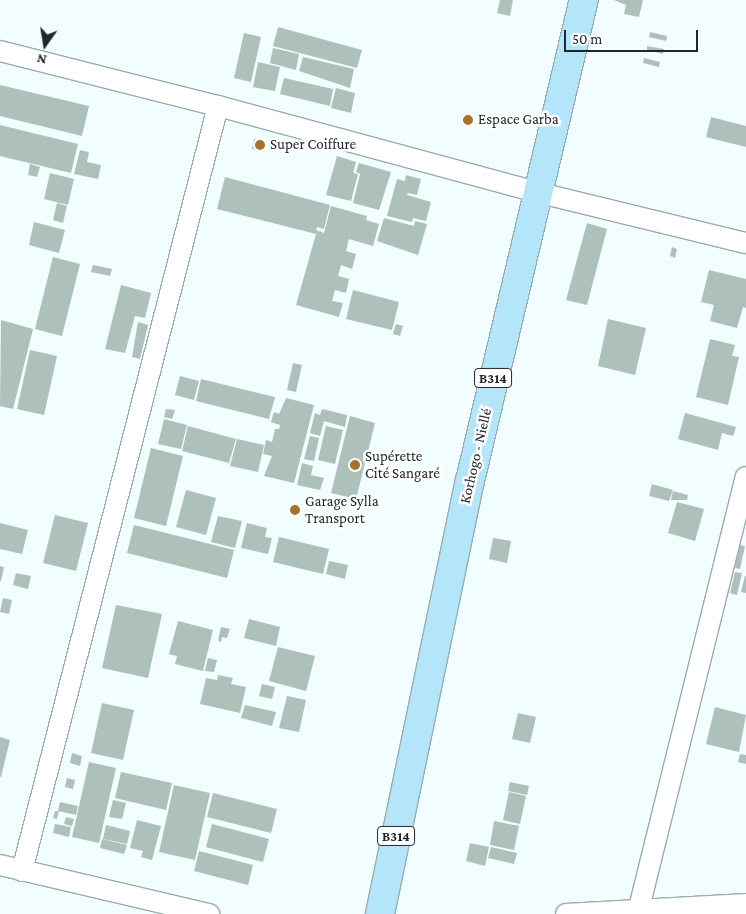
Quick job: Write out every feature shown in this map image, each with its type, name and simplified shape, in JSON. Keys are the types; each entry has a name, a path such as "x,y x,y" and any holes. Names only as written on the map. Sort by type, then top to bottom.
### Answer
{"main road":[{"name":"Korhogo - Niellé","path":"380,914 470,481 536,192 584,0"}],"street":[{"path":"0,51 218,106 536,192 746,243"},
{"path":"22,871 218,106"},
{"path":"639,908 746,477"},
{"path":"0,865 209,914"},
{"path":"566,914 639,908 746,904"}],"building":[{"path":"500,0 513,0 510,16 497,13"},
{"path":"614,0 643,0 639,17 624,14 626,5"},
{"path":"278,27 362,50 357,68 273,46"},
{"path":"650,32 667,36 666,41 649,37"},
{"path":"244,33 261,37 251,82 234,78"},
{"path":"647,46 664,49 663,54 647,50"},
{"path":"273,48 299,54 296,70 270,63"},
{"path":"303,57 354,69 350,88 299,71"},
{"path":"644,58 660,62 659,67 643,63"},
{"path":"258,62 280,67 275,91 253,87"},
{"path":"284,78 333,89 330,106 280,94"},
{"path":"0,85 89,106 82,136 0,116"},
{"path":"336,88 355,93 351,113 331,108"},
{"path":"711,117 746,126 746,147 706,137"},
{"path":"0,125 78,144 71,173 0,156"},
{"path":"254,139 266,141 263,152 252,149"},
{"path":"80,150 89,152 87,162 101,165 98,179 74,174"},
{"path":"337,156 356,162 353,173 358,174 351,201 326,195"},
{"path":"359,163 391,172 379,210 353,203 360,174 363,175 356,172"},
{"path":"30,164 40,167 37,177 28,175"},
{"path":"50,173 74,179 68,205 44,199"},
{"path":"406,175 421,179 417,195 408,193 407,195 431,202 426,221 413,218 412,222 387,216 397,179 405,181"},
{"path":"225,177 330,205 324,229 317,227 316,230 324,233 331,206 367,216 366,220 379,224 373,246 349,239 346,251 356,254 352,269 341,265 338,276 349,279 346,293 335,290 332,301 343,303 339,317 296,305 316,234 217,209"},
{"path":"57,203 67,206 63,223 53,220"},
{"path":"384,218 414,226 415,221 427,224 418,255 377,241"},
{"path":"34,222 65,230 59,253 29,245"},
{"path":"587,223 607,229 587,305 566,300"},
{"path":"672,247 677,249 675,258 670,256"},
{"path":"53,257 80,264 62,336 35,329"},
{"path":"93,265 112,269 110,276 91,272"},
{"path":"709,270 746,279 746,308 743,307 737,328 710,321 714,305 701,302"},
{"path":"121,285 151,293 145,318 135,316 125,353 105,349"},
{"path":"353,290 399,302 392,330 346,319"},
{"path":"608,319 646,328 635,375 598,366"},
{"path":"1,320 33,329 13,409 0,406"},
{"path":"138,322 148,325 140,359 132,357"},
{"path":"396,324 403,326 400,336 393,334"},
{"path":"710,339 735,345 732,356 739,357 728,405 696,397"},
{"path":"30,350 57,356 44,415 17,409"},
{"path":"293,363 302,365 296,392 287,390"},
{"path":"180,376 199,381 194,400 175,395"},
{"path":"201,379 275,397 269,419 196,401"},
{"path":"286,398 314,405 294,483 264,476 272,456 263,454 266,440 272,442 275,429 279,429 280,425 271,422 274,412 279,414"},
{"path":"166,409 175,410 172,419 164,417"},
{"path":"322,409 347,415 345,427 324,421 320,436 310,433 315,413 320,415"},
{"path":"685,413 736,427 733,436 722,433 718,450 678,439"},
{"path":"350,416 375,423 356,499 331,493"},
{"path":"164,419 187,425 181,449 158,444"},
{"path":"188,426 236,439 229,463 182,451"},
{"path":"326,426 343,430 335,464 318,460"},
{"path":"310,436 319,438 314,461 304,459"},
{"path":"237,439 264,445 258,472 230,466"},
{"path":"151,448 183,456 166,526 134,518"},
{"path":"302,463 313,466 311,475 324,478 320,490 297,485"},
{"path":"652,484 673,490 669,501 649,496"},
{"path":"186,490 216,498 206,535 176,527"},
{"path":"673,491 688,495 687,500 671,500"},
{"path":"677,502 704,509 695,541 668,533"},
{"path":"55,515 88,523 76,571 43,563"},
{"path":"218,516 242,521 235,548 211,542"},
{"path":"0,523 28,530 22,554 0,549"},
{"path":"247,523 267,528 265,537 272,538 268,554 241,548"},
{"path":"134,525 234,550 227,578 127,553"},
{"path":"279,537 329,549 323,574 273,562"},
{"path":"493,538 511,541 507,563 489,559"},
{"path":"739,545 745,546 740,569 735,568"},
{"path":"329,561 348,565 345,579 326,574"},
{"path":"0,566 4,567 1,581 0,581"},
{"path":"735,572 742,573 737,595 730,593"},
{"path":"16,573 31,576 28,589 13,585"},
{"path":"746,576 746,593 741,592"},
{"path":"3,598 12,600 9,614 0,612"},
{"path":"116,605 162,614 148,678 102,668"},
{"path":"249,619 280,627 276,646 244,638"},
{"path":"178,621 213,630 203,671 175,664 177,656 169,654"},
{"path":"221,627 230,629 227,638 222,637 221,642 218,641"},
{"path":"278,647 315,656 306,691 269,681"},
{"path":"208,658 217,660 214,672 205,671"},
{"path":"218,675 233,678 231,684 246,687 240,713 200,704 206,678 217,680"},
{"path":"262,684 275,687 272,699 259,696"},
{"path":"287,696 306,700 299,732 279,728"},
{"path":"102,703 134,710 123,760 91,753"},
{"path":"245,705 276,712 272,726 241,718"},
{"path":"715,707 746,715 739,752 706,744"},
{"path":"518,713 536,717 530,743 512,739"},
{"path":"0,737 10,740 1,777 0,777"},
{"path":"72,753 82,756 80,766 70,763"},
{"path":"740,754 746,755 746,764 738,762"},
{"path":"89,762 116,768 99,843 72,837"},
{"path":"121,772 172,783 166,810 115,798"},
{"path":"67,778 75,780 73,789 65,787"},
{"path":"510,782 529,786 527,795 508,791"},
{"path":"174,785 210,793 195,860 159,852"},
{"path":"509,792 526,796 520,824 503,820"},
{"path":"213,793 277,809 271,833 207,817"},
{"path":"113,800 126,803 122,819 109,817"},
{"path":"60,802 78,806 76,815 58,811"},
{"path":"55,811 59,811 57,819 53,818"},
{"path":"66,817 74,819 72,826 64,824"},
{"path":"137,820 161,826 152,860 141,857 143,851 130,848"},
{"path":"494,821 519,826 514,850 490,845"},
{"path":"55,824 71,827 69,837 53,833"},
{"path":"212,824 269,839 263,862 206,847"},
{"path":"106,825 130,831 127,844 103,839"},
{"path":"102,839 127,845 124,854 100,848"},
{"path":"470,843 489,847 485,866 466,861"},
{"path":"491,847 517,853 514,864 488,858"},
{"path":"199,851 253,865 248,885 194,871"}],"place":[{"name":"Espace Garba","path":"468,120"},
{"name":"Super Coiffure","path":"260,145"},
{"name":"Supérette Cité Sangaré","path":"355,465"},
{"name":"Garage Sylla Transport","path":"295,510"}]}
